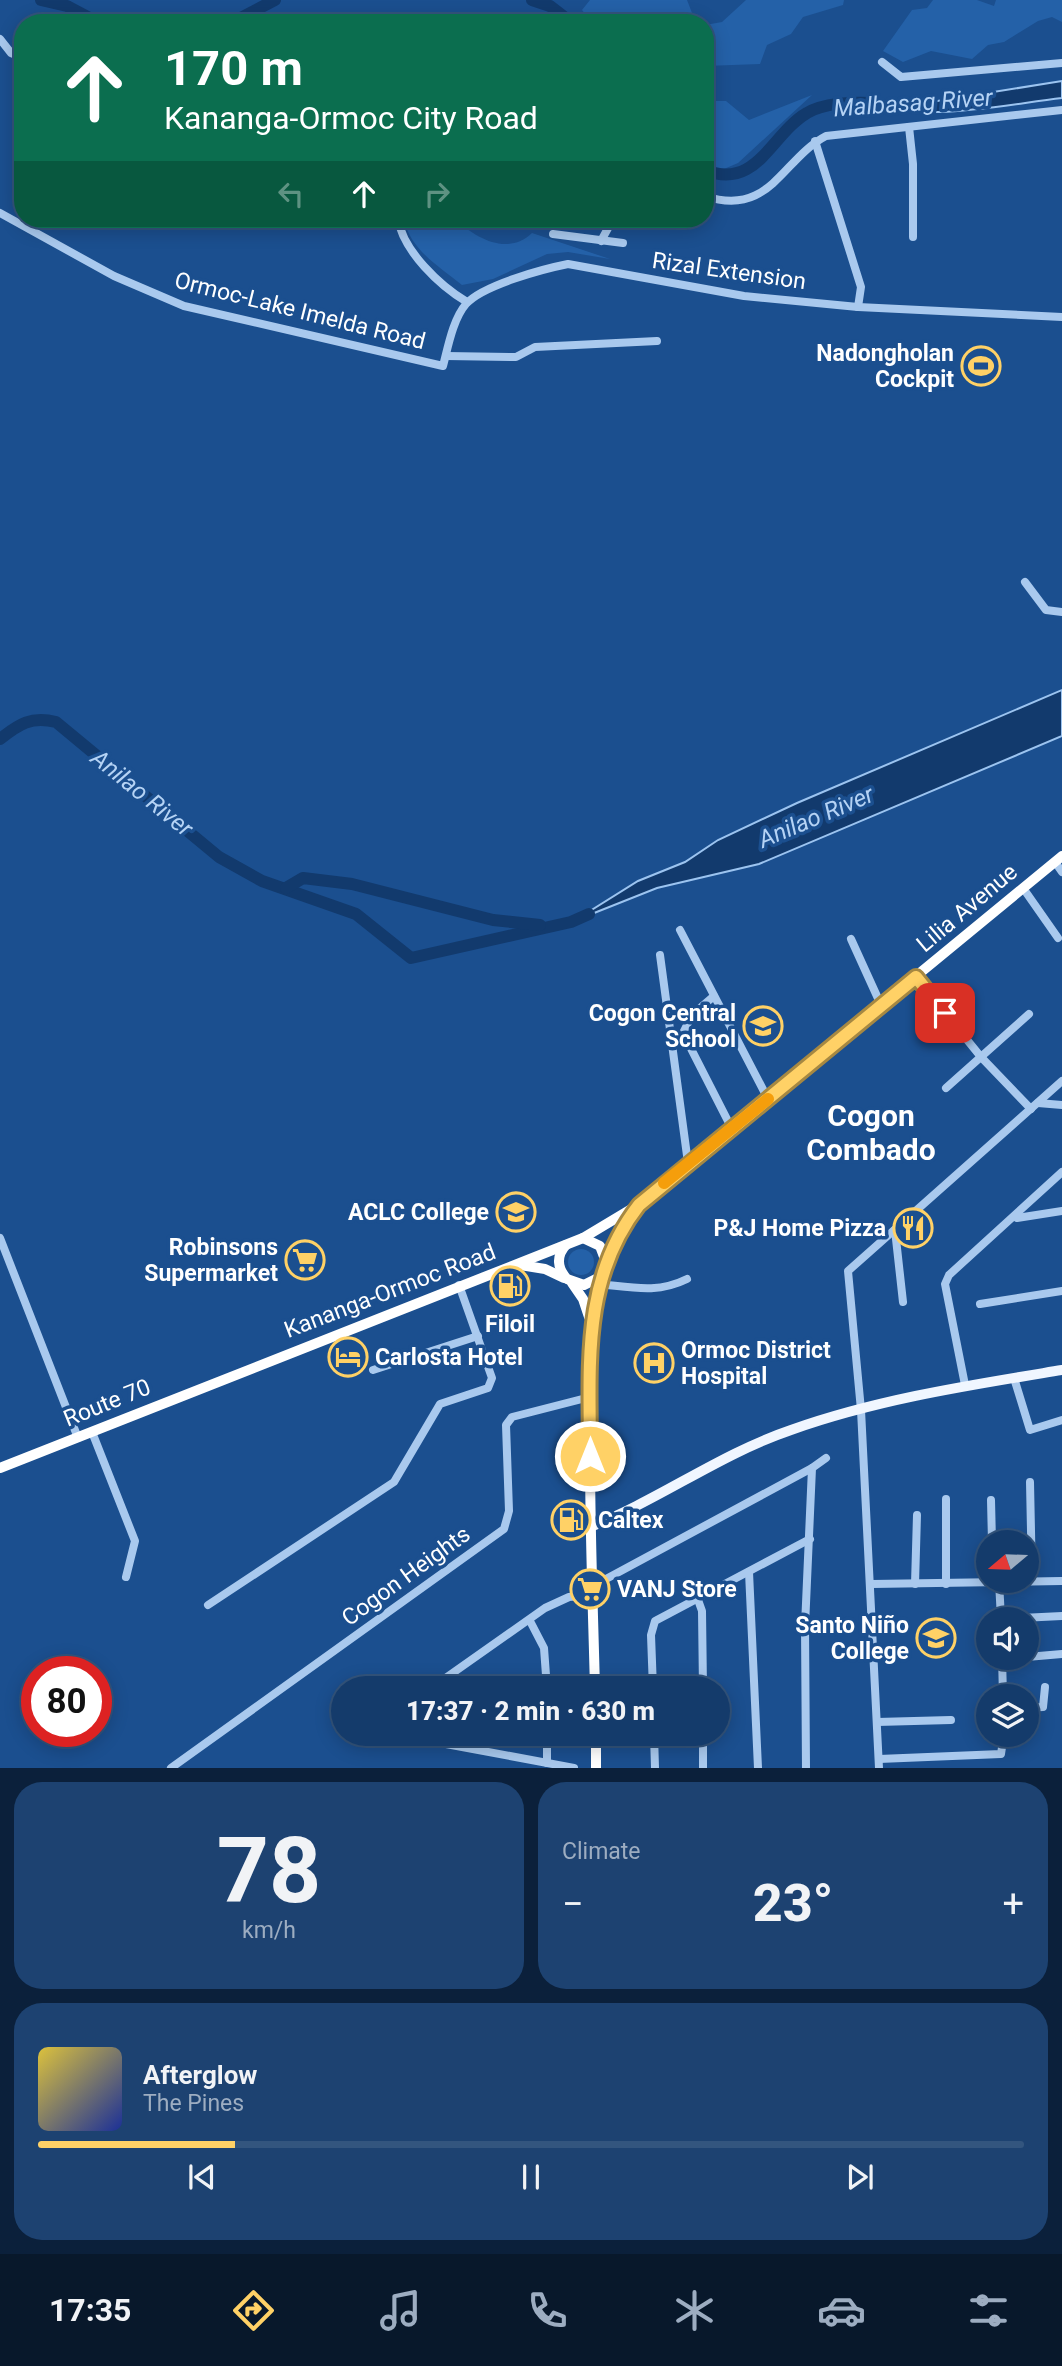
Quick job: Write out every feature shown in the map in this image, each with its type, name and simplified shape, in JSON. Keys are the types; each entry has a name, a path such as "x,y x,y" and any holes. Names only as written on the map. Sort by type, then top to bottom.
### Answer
{"highway":[{"name":"Lilia Avenue","path":"639,1205 1058,859"},
{"path":"595,1676 590,1527 590,1329 586,1305 560,1270 559,1259 566,1245 639,1205"},
{"path":"590,1329 599,1280 617,1236 639,1205"},
{"path":"583,1238 600,1246 606,1265"},
{"name":"Kananga-Ormoc Road","path":"230,1377 566,1245"},
{"path":"513,1265 536,1266 569,1281 590,1284 599,1280"},
{"name":"Route 70","path":"0,1468 230,1377"},
{"path":"596,1746 596,1768"}],"main road":[{"path":"590,1527 615,1518 747,1448 791,1430 965,1385 1062,1370"}],"street":[{"path":"0,39 14,54"},
{"path":"882,62 901,77 1062,63"},
{"path":"714,197 735,200 759,194 781,178 815,141 826,136 1062,110"},
{"path":"909,127 913,164 914,237"},
{"path":"815,141 861,287 858,307"},
{"name":"Ormoc-Lake Imelda Road","path":"27,228 114,276 184,306 443,366 446,356"},
{"path":"401,228 407,243 426,267 467,302 446,356 516,357 535,347 657,341"},
{"path":"601,241 608,228"},
{"path":"552,234 623,243"},
{"name":"Rizal Extension","path":"467,302 544,268 568,264 744,296 858,307 1062,317"},
{"path":"1025,582 1046,610 1062,612"},
{"path":"1058,859 1062,872"},
{"path":"1023,888 1058,938"},
{"path":"680,930 768,1099"},
{"path":"851,939 881,1005"},
{"path":"660,955 688,1163"},
{"path":"916,977 981,1057 1035,1106 1062,1105"},
{"path":"714,996 692,1015 683,1034 731,1127"},
{"path":"946,1088 1029,1014"},
{"path":"1002,1747 1001,1754 879,1763 872,1584 861,1410 848,1271 1062,1082"},
{"path":"965,1385 945,1284 949,1275 1014,1219 1062,1172"},
{"path":"1014,1219 1062,1211"},
{"path":"895,1230 904,1302"},
{"path":"0,1238 78,1438"},
{"path":"599,1280 652,1290 672,1287 687,1279"},
{"path":"208,1605 394,1482 440,1404 488,1388 492,1378 459,1285"},
{"path":"980,1304 1062,1291"},
{"path":"373,1370 478,1336"},
{"path":"1014,1378 1030,1430 1062,1420"},
{"name":"Cogon Heights","path":"171,1768 504,1529 509,1511 506,1424 512,1417 590,1397"},
{"path":"92,1432 135,1541 126,1577"},
{"path":"450,1676 545,1608 569,1597 593,1591 826,1458"},
{"path":"807,1768 805,1626 812,1468"},
{"path":"1030,1482 1031,1530"},
{"path":"946,1499 946,1584"},
{"path":"991,1500 992,1530"},
{"path":"915,1584 917,1516"},
{"path":"653,1676 651,1635 655,1621 810,1539"},
{"path":"749,1572 758,1768"},
{"path":"1040,1580 1062,1581"},
{"path":"872,1584 976,1582"},
{"path":"697,1597 702,1611 703,1676"},
{"path":"1039,1617 1062,1616"},
{"path":"530,1621 544,1648 546,1676"},
{"path":"1039,1656 1062,1654"},
{"path":"1039,1707 1043,1707 1045,1687"},
{"path":"877,1722 951,1720"},
{"path":"456,1746 574,1768"},
{"path":"547,1746 547,1763"},
{"path":"654,1746 655,1768"},
{"path":"703,1746 703,1768"}],"shaded area":[{"path":"590,0 687,0 692,14 585,14 582,10"},
{"path":"746,0 844,0 843,5 803,17 791,34 767,45 760,64 714,66 714,23 722,22"},
{"path":"933,0 977,0 994,6 996,0 1062,0 1062,22 1052,17 1038,21 1004,42 988,45 972,59 931,51 903,62 883,51 912,10 927,8"},
{"path":"812,95 738,163 724,169 714,167 714,101 726,101 749,120"},
{"path":"467,228 492,242 503,244 523,240 532,233 610,259 568,252 547,254 493,279 462,285 419,248 407,230"},
{"path":"581,1249 590,1253 594,1262 590,1271 581,1275 572,1271 568,1262 572,1253"}],"water":[{"path":"1062,81 1062,98 959,111 907,111 856,102 931,102"},
{"path":"1062,690 1062,736 759,864 657,888 574,921 638,881 685,862 718,840 797,803"}],"waterway":[{"name":"Malbasag River","path":"41,0 67,6 82,14"},
{"name":"Malbasag River","path":"248,14 275,0"},
{"name":"Malbasag River","path":"532,0 550,6 560,14"},
{"name":"Malbasag River","path":"714,172 738,173 751,167 794,122 807,113 838,104 871,103"},
{"name":"Anilao River","path":"0,739 13,729 32,721 56,722 219,857 262,881 356,914 411,958 571,922 589,914"},
{"name":"Anilao River","path":"286,888 303,878 352,884 493,920 540,925"}],"slow traffic":[{"path":"664,1183 768,1099"}],"place":[{"name":"Nadongholan Cockpit","path":"981,366"},
{"name":"Cogon Central School","path":"763,1026"},
{"name":"ACLC College","path":"516,1212"},
{"name":"P&J Home Pizza","path":"913,1228"},
{"name":"Robinsons Supermarket","path":"305,1260"},
{"name":"Filoil","path":"510,1286"},
{"name":"Carlosta Hotel","path":"348,1357"},
{"name":"Ormoc District Hospital","path":"654,1363"},
{"name":"Caltex","path":"571,1520"},
{"name":"VANJ Store","path":"590,1589"},
{"name":"Santo Niño College","path":"936,1638"}],"district":[{"name":"Cogon Combado","path":"871,1132"}],"route":[{"path":"590,1456 590,1329 600,1277 611,1248 626,1221 639,1205 731,1127 916,977 945,1013"}]}
